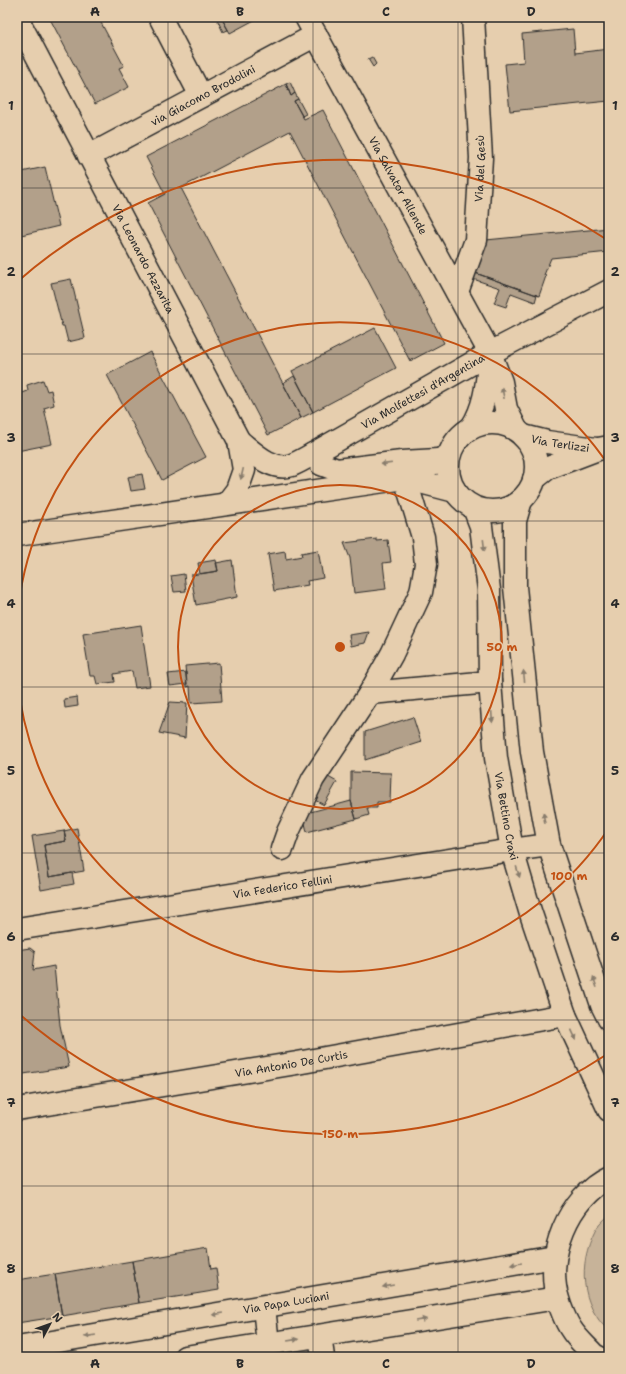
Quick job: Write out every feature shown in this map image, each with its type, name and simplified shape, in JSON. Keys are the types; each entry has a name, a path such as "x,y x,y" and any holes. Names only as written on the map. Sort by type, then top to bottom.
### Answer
{"street":[{"path":"160,17 201,96"},
{"name":"Via del Gesù","path":"457,292 476,240 481,158 473,17"},
{"name":"Via Leonardo Azzarita","path":"17,18 239,442 244,470 237,490 227,503"},
{"name":"via Giacomo Brodolini","path":"89,156 201,96 311,26"},
{"name":"Via Salvator Allende","path":"311,26 490,353 501,382 506,409 520,433"},
{"name":"Via Molfettesi d'Argentina","path":"239,442 275,466 291,465 313,454 490,353 609,291"},
{"path":"472,427 479,416 483,403 490,353"},
{"path":"17,535 405,478 444,458 462,434 472,427 484,423 497,423 520,433 529,443 534,454 536,466 534,479 529,490 521,500 511,507 498,511 486,511 474,508 463,501 455,491 449,480 448,467 444,458"},
{"name":"Via Terlizzi","path":"520,433 547,442 603,448"},
{"name":"Via Terlizzi","path":"534,479 548,468 603,448"},
{"path":"313,454 321,464 337,470 444,458"},
{"path":"405,478 455,491"},
{"path":"282,849 288,832 313,779 370,693 392,654 421,592 426,564 423,537 405,478"},
{"path":"521,500 515,521 515,587 532,752 549,845 607,1009"},
{"name":"Via Bettino Craxi","path":"474,508 481,526 489,590 490,682 496,758 512,850 530,912 565,1015 609,1110"},
{"path":"370,693 490,682"},
{"name":"Via Federico Fellini","path":"17,929 549,845"},
{"name":"Via Antonio De Curtis","path":"17,1109 565,1015"},
{"path":"598,1357 594,1355 571,1329 557,1298 554,1278 555,1258 563,1228 580,1201 603,1181 609,1178"},
{"name":"Via Papa Luciani","path":"17,1348 555,1258"},
{"path":"185,1357 557,1298"},
{"path":"264,1307 268,1344"},
{"path":"320,1336 323,1357"}],"shaded area":[{"path":"609,1215 609,1331 599,1321 587,1297 584,1270 586,1257 595,1231"}],"building":[{"path":"49,17 98,17 124,66 119,68 129,87 95,104"},
{"path":"216,17 221,17 228,30 223,32"},
{"path":"221,17 260,17 230,33"},
{"path":"573,29 575,53 609,49 609,101 510,111 505,64 524,62 522,34"},
{"path":"372,57 376,64 373,67 368,59"},
{"path":"290,82 295,93 291,96 286,84"},
{"path":"286,84 291,96 295,93 298,99 294,101 304,119 323,110 444,343 410,361 290,131 181,188 301,418 268,435 148,203 165,194 146,157"},
{"path":"298,99 306,114 302,116 294,101"},
{"path":"45,167 59,226 17,236 17,173"},
{"path":"609,228 609,252 551,258 544,275 546,276 539,296 473,272 486,240"},
{"path":"475,273 537,295 535,302 511,293 506,307 494,303 500,288 473,279"},
{"path":"71,279 85,338 68,342 64,326 62,326 51,283"},
{"path":"375,328 396,368 313,412 292,371"},
{"path":"150,352 206,457 162,480 107,375"},
{"path":"294,376 313,412 301,418 283,383"},
{"path":"43,380 47,391 51,390 54,405 44,408 52,444 17,451 17,410 20,410 17,395 28,391 27,385"},
{"path":"142,474 145,489 131,491 128,477"},
{"path":"377,539 377,541 388,540 391,562 383,563 386,589 354,593 350,558 344,543"},
{"path":"318,550 323,578 307,581 308,585 274,591 268,554 285,551 286,559 302,556 301,553"},
{"path":"216,560 218,571 200,574 198,563"},
{"path":"232,560 237,597 196,605 191,575 218,571 216,563"},
{"path":"184,574 186,591 174,592 171,576"},
{"path":"141,625 150,686 135,688 132,671 114,674 115,682 97,684 95,676 90,676 83,634"},
{"path":"369,632 365,643 351,646 349,635"},
{"path":"219,663 222,701 191,703 190,686 187,687 185,666"},
{"path":"186,672 187,684 170,686 168,674"},
{"path":"77,697 78,706 65,708 64,699"},
{"path":"170,702 187,703 185,738 159,733"},
{"path":"413,717 421,742 365,760 365,732"},
{"path":"351,772 391,773 390,802 377,802 377,808 367,808 369,815 356,819 351,801"},
{"path":"323,774 337,782 324,805 311,798"},
{"path":"351,801 356,819 307,832 303,814"},
{"path":"77,828 84,871 49,877 44,845 66,841 64,831"},
{"path":"64,831 66,841 44,845 49,877 72,873 74,884 41,890 32,836"},
{"path":"30,948 35,952 33,970 54,966 60,1025 69,1067 17,1075 17,950"},
{"path":"208,1248 211,1269 216,1268 219,1290 139,1303 132,1261"},
{"path":"132,1261 139,1303 62,1316 55,1274"},
{"path":"55,1274 62,1316 17,1323 17,1280"}]}
